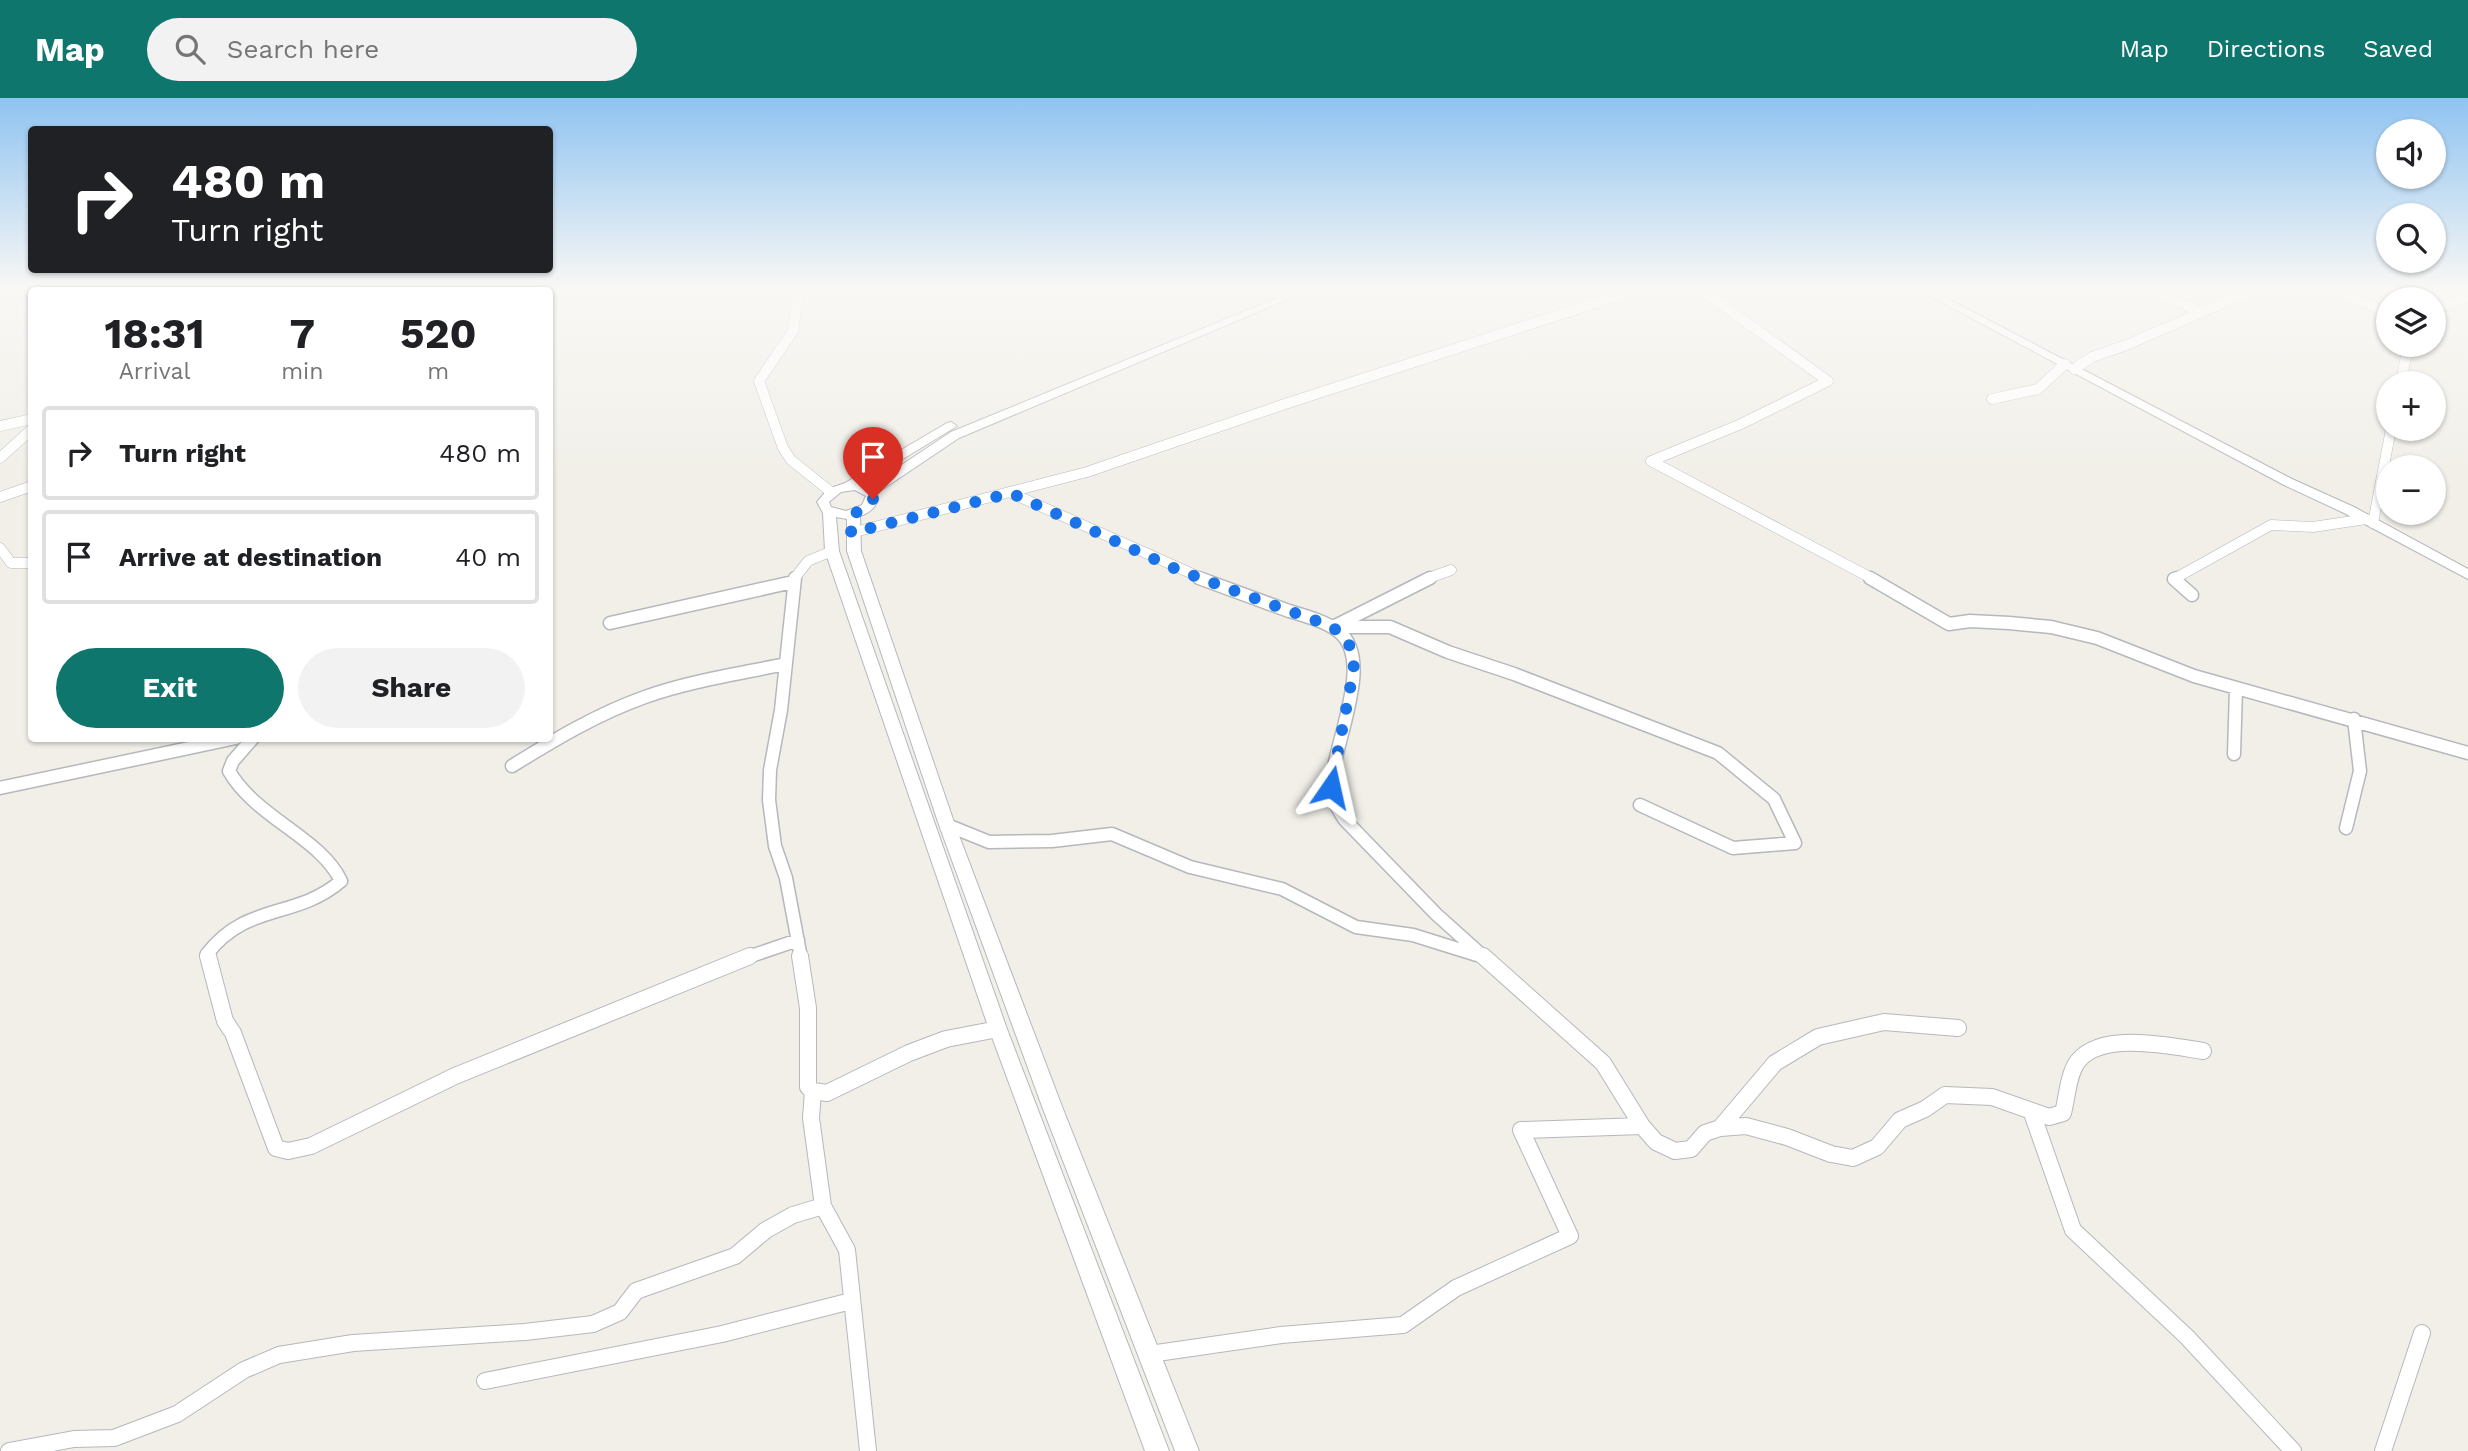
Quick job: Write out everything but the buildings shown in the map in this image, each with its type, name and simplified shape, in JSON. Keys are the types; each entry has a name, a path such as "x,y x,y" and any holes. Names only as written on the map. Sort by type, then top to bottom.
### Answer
{"street":[{"path":"779,352 759,381 783,448 791,460 831,492"},
{"path":"1130,352 965,419 924,440 849,486 831,492 823,502 829,512 832,551 998,1029 1157,1451"},
{"path":"849,486 870,492 955,435 1155,352"},
{"path":"829,512 852,523 1011,493 1087,472 1444,352"},
{"path":"1787,352 1828,382 1741,424 1651,461 1869,577 1950,624 1970,621 2051,627 2097,638 2194,676 2468,753"},
{"path":"2043,352 2468,575"},
{"path":"1993,399 2038,389 2069,366 2104,352"},
{"path":"0,426 28,420"},
{"path":"0,458 28,433"},
{"path":"2369,521 2388,441"},
{"path":"0,496 28,487"},
{"path":"870,492 873,499 869,506 852,523 854,551 947,825 1053,1108 1187,1451"},
{"path":"1011,493 1178,570 1333,627 1390,627 1448,652 1514,674 1718,753 1774,799 1795,843 1733,848 1640,805"},
{"path":"2192,595 2174,579 2213,560 2244,538 2271,524 2312,527 2369,521"},
{"path":"0,548 11,563 28,563"},
{"path":"832,551 813,556 802,564 793,582 781,710 770,770 769,800 775,846 786,878 808,1008 808,1087 813,1091 828,1093 909,1053 946,1039 998,1029"},
{"path":"1333,627 1424,580 1451,570"},
{"path":"610,623 793,582"},
{"path":"1333,627 1349,644 1354,668 1331,787 1334,804 1344,820 1482,957 1602,1063 1642,1126 1656,1142 1675,1151 1691,1149 1704,1133 1720,1128 1746,1126 1787,1137 1831,1154 1853,1158 1877,1147 1900,1120 1925,1109 1945,1095 1992,1097 2049,1117 2063,1113 2077,1062 2098,1046 2122,1043 2203,1051"},
{"path":"553,740 644,697 673,688 785,664"},
{"path":"2234,754 2236,689"},
{"path":"2346,828 2360,771 2354,719"},
{"path":"0,788 217,742"},
{"path":"250,742 233,761 229,771 232,780 271,819 331,865 340,875 341,881 319,897 234,924 214,942 207,954 225,1021 233,1033 276,1148 288,1151 311,1146 455,1076 738,960 798,940"},
{"path":"512,766 550,742"},
{"path":"947,825 989,842 1052,841 1112,834 1190,867 1282,889 1356,927 1413,935 1482,957"},
{"path":"1720,1128 1775,1063 1818,1037 1884,1022 1958,1028"},
{"path":"813,1091 811,1118 823,1206 847,1250 868,1451"},
{"path":"2032,1112 2073,1230 2188,1336 2293,1451"},
{"path":"1150,1354 1281,1335 1403,1325 1456,1288 1570,1236 1521,1130 1642,1126"},
{"path":"9,1451 74,1439 114,1438 177,1414 244,1370 279,1355 353,1343 525,1332 593,1324 620,1312 636,1291 735,1256 775,1225 793,1215 823,1206"},
{"path":"485,1381 722,1334 851,1301"},
{"path":"2383,1451 2422,1333"}],"route":[{"path":"873,499 869,506 853,514 851,533 1011,493 1178,570 1333,627 1349,644 1354,668 1331,787"}]}
